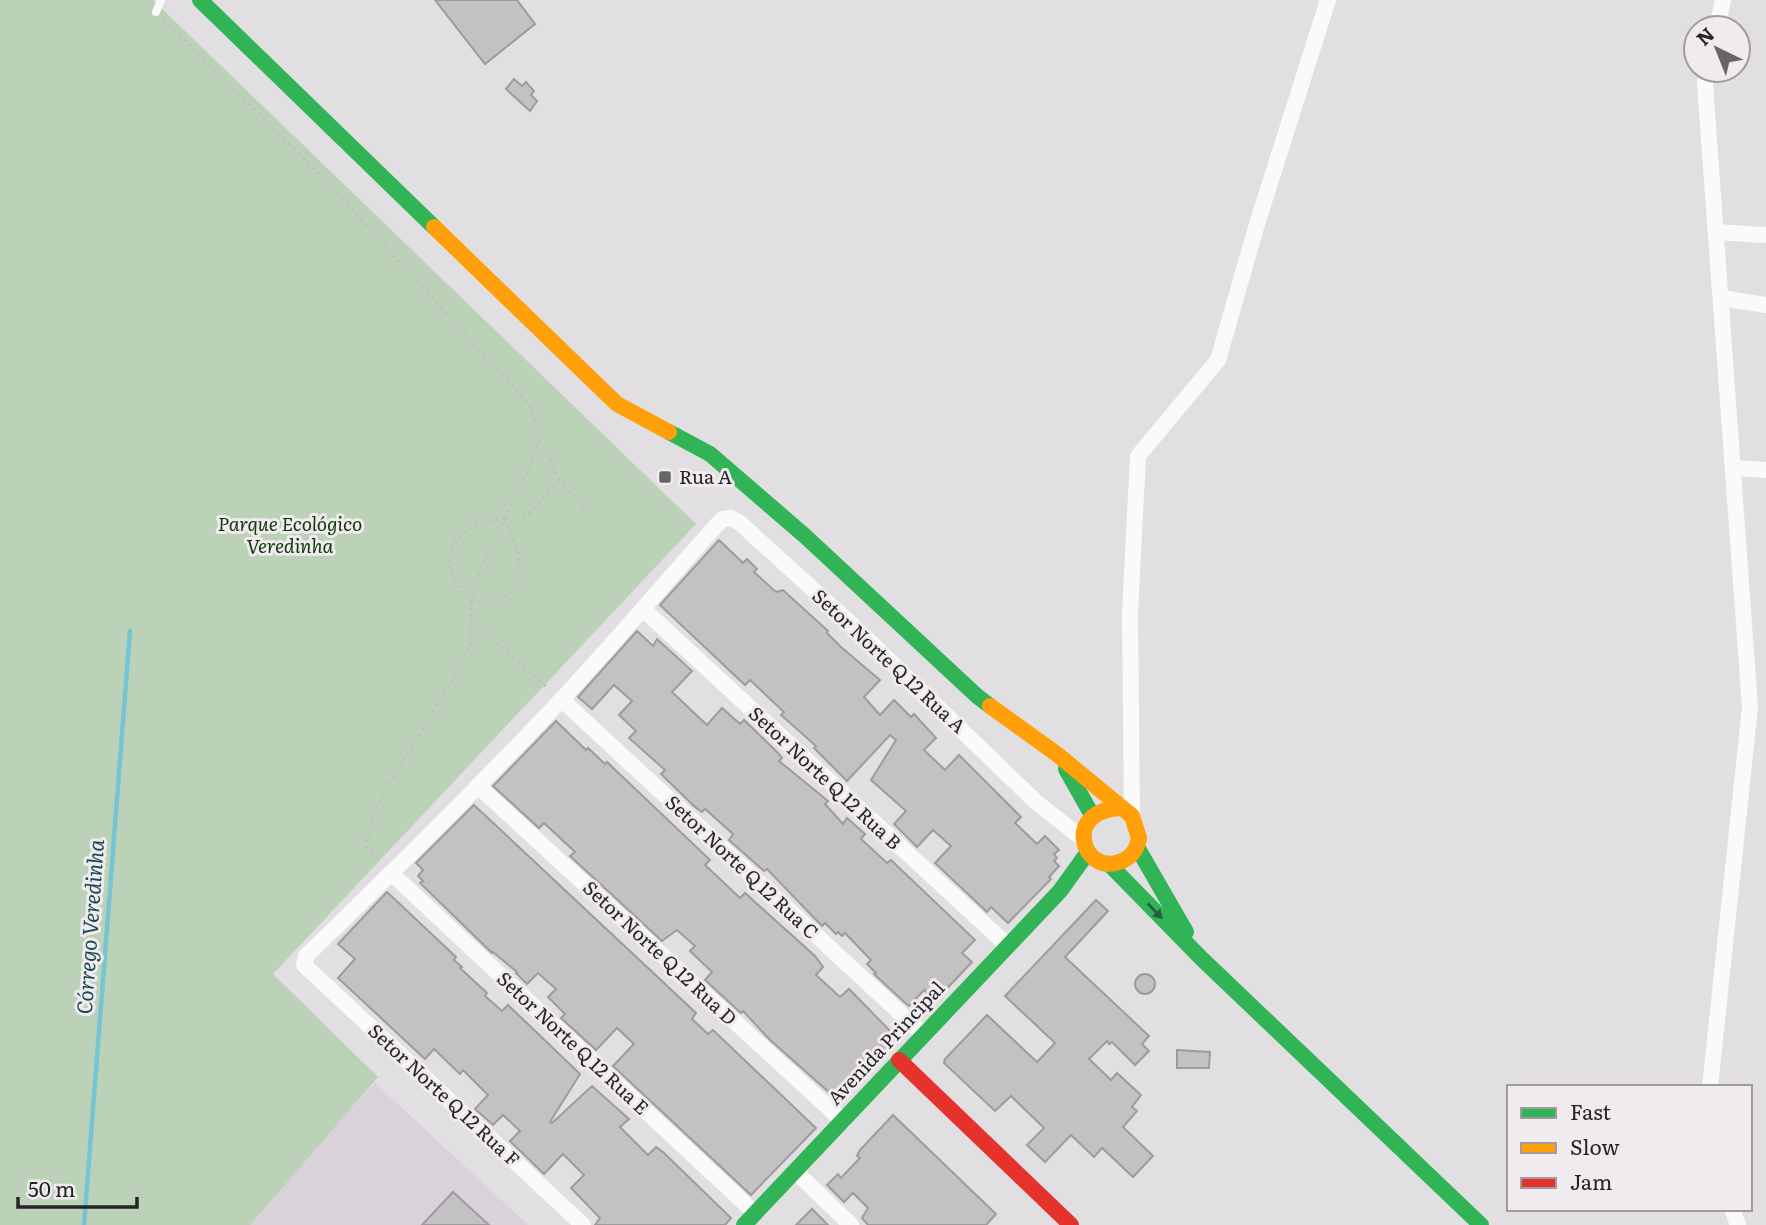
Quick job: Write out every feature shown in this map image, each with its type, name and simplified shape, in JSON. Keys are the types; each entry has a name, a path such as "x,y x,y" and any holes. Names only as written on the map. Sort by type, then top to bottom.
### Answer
{"street":[{"path":"200,0 617,404 710,454 805,536 977,696 1058,754 1126,812 1138,825 1140,836 1137,847 1201,958"},
{"path":"1126,812 1129,614 1138,456 1218,360 1257,224 1328,0"},
{"path":"1706,84 1750,707 1710,1085"},
{"path":"1716,232 1766,235"},
{"path":"1721,298 1766,305"},
{"path":"1733,468 1766,470"},
{"name":"Setor Norte Q 12 Rua A","path":"644,610 722,519 731,518 740,523 861,633 1085,846"},
{"path":"391,873 478,786 644,610"},
{"name":"Setor Norte Q 12 Rua B","path":"644,610 1007,945"},
{"name":"Setor Norte Q 12 Rua C","path":"561,699 923,1035"},
{"path":"1750,707 1766,716"},
{"path":"1058,754 1089,818"},
{"name":"Setor Norte Q 12 Rua D","path":"478,786 843,1121"},
{"path":"1036,802 1089,818"},
{"path":"1089,818 1100,809 1110,807 1126,812"},
{"name":"Avenida Principal","path":"750,1219 1060,891 1085,846 1089,818"},
{"path":"1085,846 1095,859 1107,864 1201,958 1481,1225"},
{"name":"Avenida Principal","path":"1060,891 1107,864 1121,863 1130,857 1137,847"},
{"name":"Setor Norte Q 12 Rua F","path":"391,873 306,956 304,965 583,1225"},
{"name":"Setor Norte Q 12 Rua E","path":"391,873 750,1219"},
{"path":"899,1060 1071,1225"},
{"path":"794,1171 851,1225"}],"lane":[{"path":"156,12 161,0"}],"path":[{"path":"156,12 325,180 529,404 539,434 529,468 481,569 471,603 471,643 456,673 376,806 366,847 391,873"},
{"path":"538,441 551,460 559,482 585,507 582,510"},
{"path":"524,519 559,482"},
{"path":"471,603 500,600 514,587 520,573 517,550 505,519"},
{"path":"471,603 454,581 447,556 458,537 478,521 505,519"},
{"path":"471,620 561,699"}],"shaded area":[{"path":"375,1083 528,1225 242,1225"}],"green space":[{"name":"Parque Ecológico Veredinha","path":"0,0 153,0 696,524 273,974 378,1077 250,1225 0,1225"}],"building":[{"path":"435,0 517,0 535,24 485,64"},
{"path":"514,79 522,86 526,82 534,91 531,95 537,101 530,111 506,89"},
{"path":"719,540 743,563 747,559 757,569 754,572 776,592 783,590 828,631 841,647 880,680 864,697 880,715 894,700 911,717 914,714 936,738 924,750 945,770 959,755 1021,817 1015,823 1037,844 1045,836 1059,850 1054,854 1057,858 1054,861 1059,866 1049,877 1051,879 1008,923 991,907 987,912 935,863 951,846 933,830 917,847 894,824 906,811 871,780 896,740 890,735 847,781 814,748 816,746 781,715 784,712 750,680 745,685 660,605"},
{"path":"637,631 653,646 657,639 692,671 672,692 707,725 722,708 740,724 744,720 778,753 782,758 779,761 828,801 825,804 843,824 847,818 865,834 861,839 887,863 891,860 975,940 962,953 972,962 935,1001 924,990 909,1006 874,974 876,973 867,964 871,960 845,933 842,936 838,932 836,934 825,923 822,926 767,869 764,871 729,840 733,834 705,809 702,812 695,807 661,774 665,770 629,738 636,731 619,715 632,701 614,685 592,709 578,697"},
{"path":"556,721 586,750 588,748 605,764 607,762 710,860 705,865 740,898 745,893 815,956 823,967 816,975 840,997 849,989 899,1040 840,1102 769,1039 743,1011 741,1013 705,980 712,972 690,951 695,946 677,930 662,941 570,856 575,852 544,823 539,828 493,786"},
{"path":"474,805 696,1013 692,1019 708,1034 713,1030 816,1128 751,1195 613,1066 634,1044 617,1028 596,1050 561,1018 565,1014 548,997 556,989 538,973 527,984 420,883 423,881 418,876 423,870 416,863"},
{"path":"387,892 456,957 454,960 462,967 460,968 487,993 485,996 502,1011 508,1005 580,1074 550,1122 592,1086 629,1119 620,1127 648,1155 656,1147 663,1152 731,1218 725,1225 595,1225 600,1218 571,1188 584,1175 563,1154 544,1174 510,1141 520,1131 503,1115 493,1125 475,1109 488,1095 463,1070 460,1074 434,1049 425,1059 338,978 355,959 338,944"},
{"path":"1096,900 1108,911 1065,957 1149,1036 1142,1044 1149,1051 1135,1065 1112,1042 1109,1044 1107,1041 1089,1059 1111,1080 1117,1073 1141,1095 1132,1107 1137,1111 1123,1127 1153,1156 1133,1177 1102,1148 1094,1157 1071,1135 1045,1162 1027,1145 1044,1128 1011,1096 995,1111 944,1063 987,1015 1037,1062 1055,1043 1005,996"},
{"path":"1145,974 1152,977 1155,984 1152,991 1145,994 1138,991 1135,984 1138,977"},
{"path":"1177,1050 1210,1052 1209,1068 1177,1068"},
{"path":"893,1115 996,1214 986,1225 868,1225 862,1218 868,1208 853,1193 844,1202 827,1185 838,1174 841,1178 860,1158 857,1156 860,1150"},
{"path":"453,1192 489,1225 422,1225"},
{"path":"812,1209 828,1225 796,1225"}],"waterway":[{"name":"Córrego Veredinha","path":"84,1225 130,631"}],"traffic: fast":[{"path":"200,0 434,227"},
{"path":"669,432 710,454 805,536 990,706"},
{"path":"1066,769 1092,815"},
{"path":"1137,847 1186,932"},
{"path":"744,1225 1060,891 1088,852"},
{"path":"1109,864 1201,958 1481,1225"}],"traffic: slow":[{"path":"434,227 617,404 669,432"},
{"path":"990,706 1058,755 1132,816 1139,838 1130,856 1119,862 1106,863 1095,859 1084,841 1085,829 1091,819 1102,811 1121,808"}],"traffic: jam":[{"path":"899,1060 1071,1225"}],"place":[{"name":"Rua A","path":"665,477"}]}
